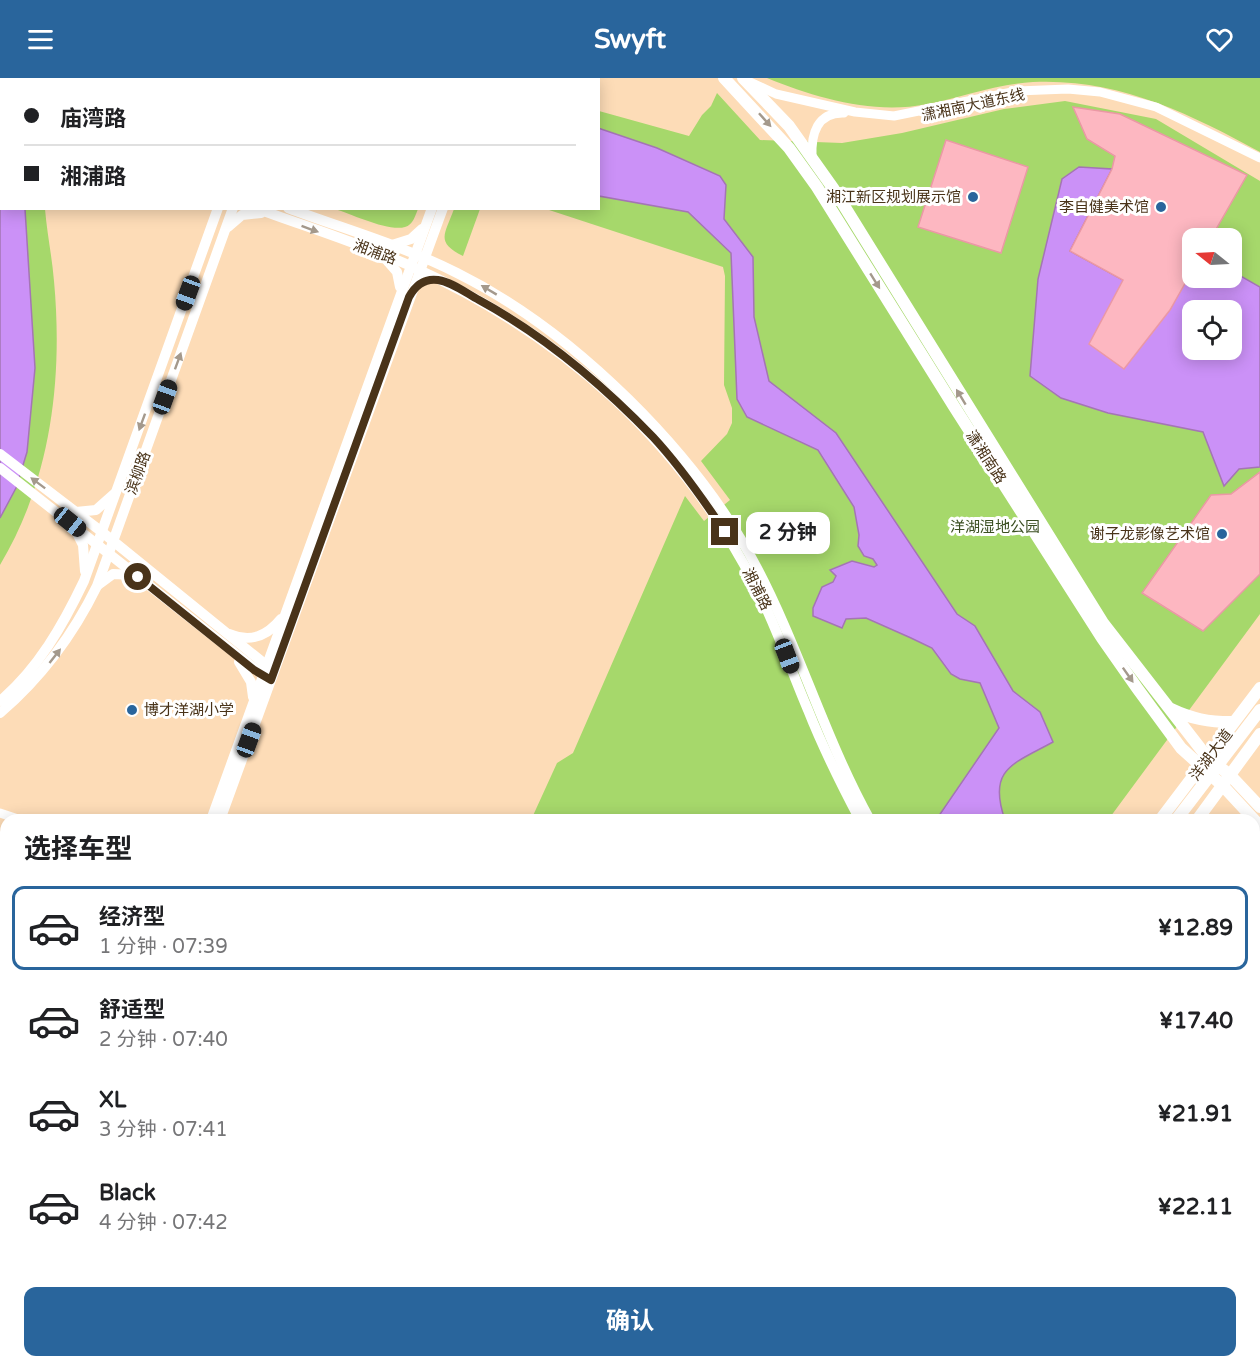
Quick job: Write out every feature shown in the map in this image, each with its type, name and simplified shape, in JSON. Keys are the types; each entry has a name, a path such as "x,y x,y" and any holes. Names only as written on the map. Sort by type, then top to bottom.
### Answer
{"main road":[{"name":"潇湘南路","path":"724,78 789,148 817,187 1102,638 1181,748 1227,780 1260,807"},
{"name":"潇湘南路","path":"743,78 769,104 812,156 1103,623 1168,708 1204,763"},
{"path":"210,210 212,227"},
{"name":"滨柳路","path":"0,701 40,657 83,584 217,210"},
{"name":"滨柳路","path":"0,713 28,687 69,637 94,591 232,210"},
{"name":"湘浦路","path":"260,210 381,248 419,256 457,272 517,309 587,361 657,428 727,518 757,568 779,613 826,733 867,814"},
{"name":"湘浦路","path":"293,210 381,248 515,321 579,366 654,439 694,487 736,550 762,599 824,747 857,814"},
{"path":"224,232 235,219 242,215 258,213 272,215"},
{"path":"404,295 397,272 381,248 411,239 432,217"},
{"path":"222,814 269,673 432,217"},
{"path":"432,217 435,252 457,272"},
{"path":"213,814 251,706 269,673 285,614 404,295 423,281 445,282"},
{"path":"0,454 72,517 108,553 232,652 269,673"},
{"path":"0,468 72,517 102,532 269,673"},
{"path":"72,517 96,510 117,489"},
{"path":"125,507 122,524 125,545 142,565"},
{"path":"72,517 83,545 86,569 83,584"},
{"path":"94,591 105,578 113,574 130,573 138,577"},
{"path":"217,627 235,636 256,638 266,633 285,614"},
{"path":"232,652 251,682 251,706"},
{"path":"1163,814 1204,763 1260,681"},
{"name":"洋湖大道","path":"1163,814 1260,688"},
{"path":"1168,708 1188,717 1209,722 1231,722"},
{"name":"洋湖大道","path":"1181,814 1260,710"},
{"path":"1202,814 1260,734"},
{"name":"潇湘南路","path":"1227,780 1251,814"}],"street":[{"name":"潇湘南大道东线","path":"743,78 776,94 846,110 894,116 1017,91 1094,91 1156,107 1260,160"},
{"name":"潇湘南大道东线","path":"812,156 814,130 823,118 832,114 903,118 1009,96 1065,92 1117,99 1151,109 1260,160"}],"green space":[{"path":"767,78 1260,78 1260,152 1179,112 1123,92 1094,86 1064,82 1019,83 927,104 887,107 866,106 825,98"},
{"name":"洋湖湿地公园","path":"717,93 760,140 842,143 902,133 1004,109 1065,101 1156,119 1260,181 1260,614 1112,814 534,814 557,763 573,753 685,496 704,521 730,500 701,461 727,434 732,423 732,408 724,385 725,276 723,267 549,210 600,210 600,111 689,136 702,115 711,106"},
{"path":"0,210 45,210 54,281 57,355 50,428 31,499 0,565"},
{"path":"338,210 417,210 410,224 405,227 380,225"},
{"path":"454,210 480,210 463,256 445,242 446,231"}],"shaded area":[{"path":"600,129 657,148 720,176 726,185 724,219 753,257 754,317 769,381 836,433 957,614 975,626 1013,691 1040,712 1053,742 1026,756 1007,770 999,789 1003,814 940,814 999,728 980,683 960,679 951,674 932,648 866,618 846,619 842,628 813,616 813,608 822,587 833,582 836,576 830,570 852,561 874,567 877,565 873,559 864,556 858,546 859,535 854,507 818,450 747,417 737,399 731,253 688,212 600,196"},
{"path":"1079,167 1112,169 1070,251 1123,280 1182,282 1182,288 1242,288 1242,277 1260,287 1260,467 1239,469 1224,486 1203,432 1108,413 1061,398 1030,376 1038,279 1062,179"},
{"path":"0,210 25,210 35,368 27,452 16,488 0,518"}],"building":[{"name":"李自健美术馆","path":"1073,107 1120,114 1247,175 1217,228 1182,228 1182,288 1170,310 1124,369 1089,344 1123,280 1070,251 1112,169 1115,156 1087,139"},
{"name":"湘江新区规划展示馆","path":"946,140 1028,167 1001,253 918,227"},
{"name":"谢子龙影像艺术馆","path":"1260,472 1260,574 1203,631 1142,593 1211,495 1231,494"}],"place":[{"name":"湘江新区规划展示馆","path":"973,197"},
{"name":"李自健美术馆","path":"1161,207"},
{"name":"谢子龙影像艺术馆","path":"1222,534"},
{"name":"博才洋湖小学","path":"132,710"}],"route":[{"path":"138,577 254,670 271,680 409,297 418,284 431,280 445,282 488,305 553,346 579,366 654,439 683,473 725,532"}]}
